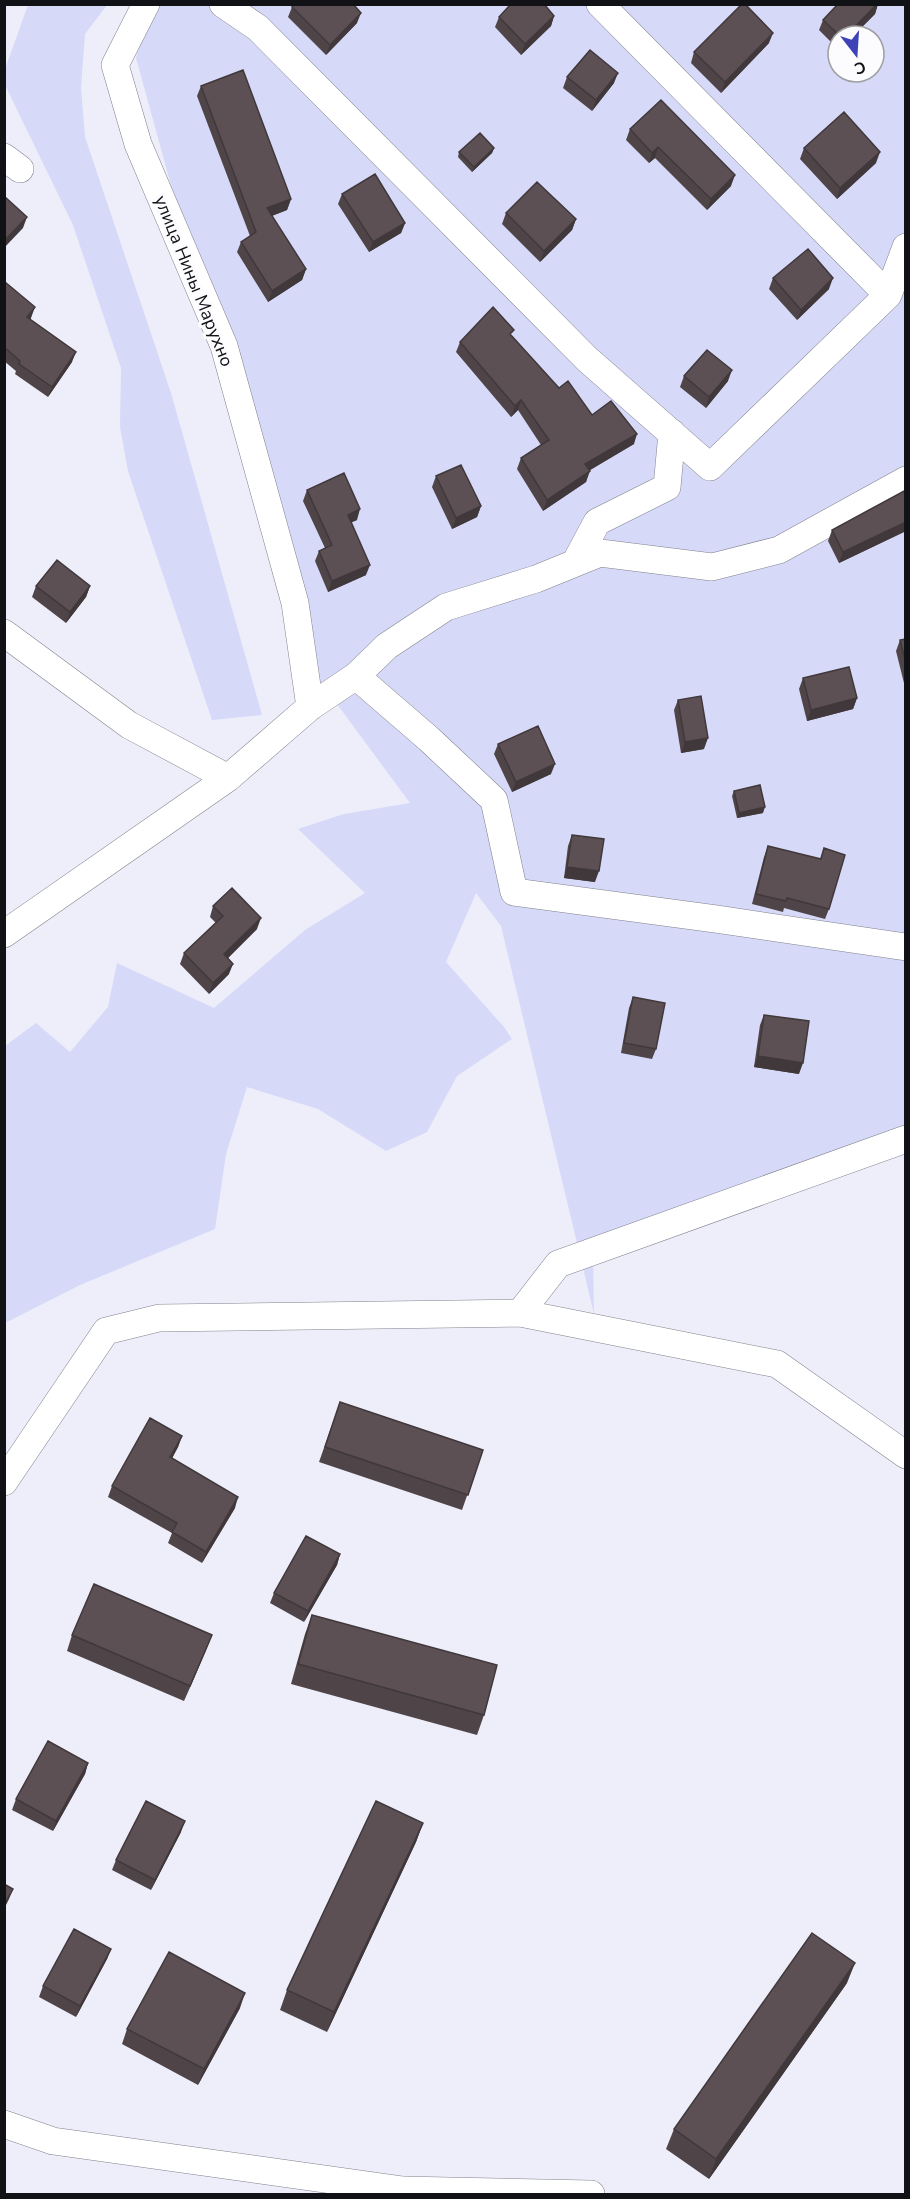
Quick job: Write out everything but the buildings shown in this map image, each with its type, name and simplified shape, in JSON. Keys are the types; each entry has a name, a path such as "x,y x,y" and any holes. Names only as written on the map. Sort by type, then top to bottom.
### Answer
{"street":[{"name":"улица Нины Марухно","path":"146,4 115,65 138,144 224,346 295,603 310,707"},
{"path":"223,4 258,28 587,359 710,467 888,295 906,248"},
{"path":"600,4 888,295"},
{"path":"575,563 597,522 667,487 672,433"},
{"path":"4,934 228,778 310,707 356,676 387,646 446,607 536,579 600,553 712,567 778,549 906,480"},
{"path":"4,633 129,725 228,778"},
{"path":"356,676 429,739 494,800 514,892 906,947"},
{"path":"520,1313 558,1264 906,1139"},
{"path":"4,1482 106,1330 159,1318 520,1313 777,1364 906,1455"},
{"path":"4,2124 53,2141 403,2190 591,2194"}],"shaded area":[{"path":"28,5 107,5 85,34 81,88 85,137 171,393 262,715 212,720 128,471 120,427 121,368 73,225 5,85 5,69"},
{"path":"152,5 905,5 905,1153 593,1256 594,1314 501,926 476,893 446,962 512,1039 457,1076 427,1132 386,1151 318,1109 247,1087 226,1154 215,1229 80,1285 5,1323 5,1046 36,1023 70,1052 108,1007 117,963 214,1008 305,930 365,893 298,829 344,814 410,803 300,654 136,58"}]}
